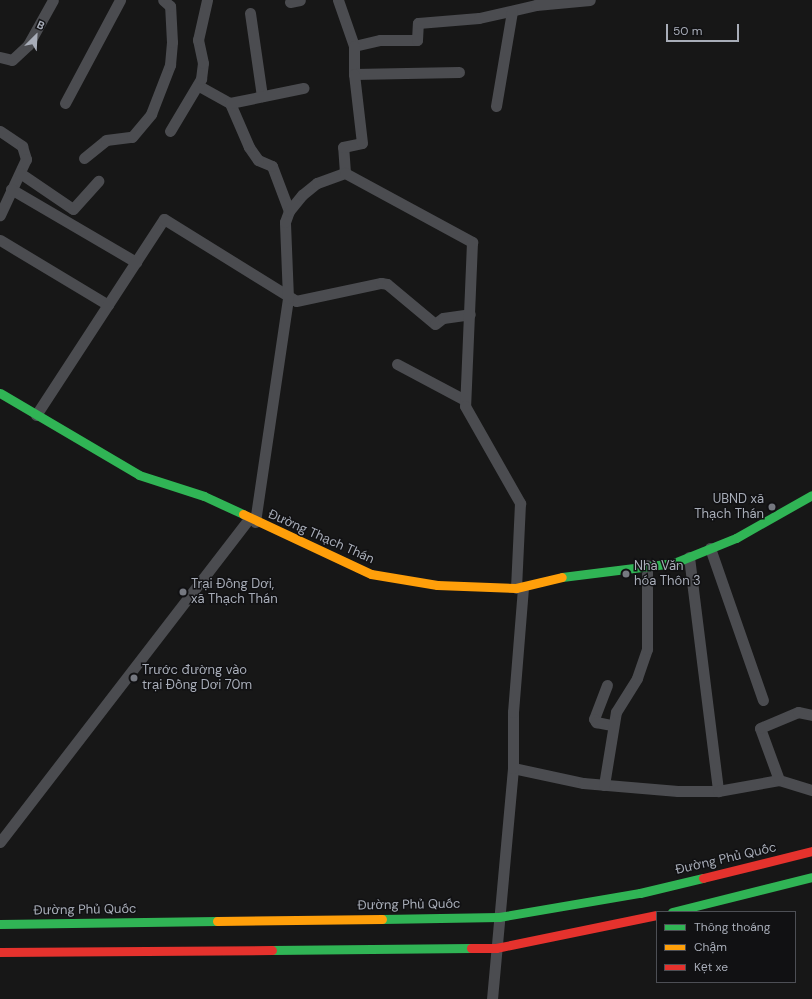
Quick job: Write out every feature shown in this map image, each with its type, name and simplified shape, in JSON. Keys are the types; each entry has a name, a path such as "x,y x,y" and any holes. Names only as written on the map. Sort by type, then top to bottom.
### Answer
{"main road":[{"name":"Đường Thạch Thán","path":"0,394 139,475 204,496 252,520 371,574 437,585 519,587 584,572 674,562 736,538 812,495"},
{"name":"Đường Phủ Quốc","path":"0,924 499,917 640,893 810,860"},
{"path":"676,911 812,877"},
{"path":"0,952 496,948 656,915"}],"street":[{"path":"0,57 12,60 28,44 53,0"},
{"path":"65,103 120,0"},
{"path":"84,158 106,140 132,137 152,114 170,65 172,42 171,11 163,0"},
{"path":"170,131 199,86 203,63 198,40 207,0"},
{"path":"338,0 354,46 354,74 362,143 343,147 345,173"},
{"path":"354,46 380,40 417,40 418,23 479,18 512,11 535,3 590,0"},
{"path":"496,106 512,11"},
{"path":"250,13 262,96"},
{"path":"354,74 459,72"},
{"path":"199,86 230,104 249,147 258,160 272,166 289,211"},
{"path":"230,104 303,88"},
{"path":"0,131 22,146 26,158 0,215"},
{"path":"20,173 73,209 98,181"},
{"path":"0,842 252,520 288,298 285,222 289,211 302,195 317,183 345,173 472,242 465,400 468,413 520,504 519,587 513,712 513,768 492,999"},
{"path":"11,189 136,262"},
{"path":"36,415 164,219 288,298 302,301 381,283 387,284 435,324 443,318 470,314"},
{"path":"0,240 108,305"},
{"path":"397,364 465,400"},
{"path":"710,548 763,700"},
{"path":"689,557 718,791"},
{"path":"604,784 612,725 616,712 637,678 647,650 647,565"},
{"path":"607,685 594,719 596,722 612,725"},
{"path":"779,780 760,728 798,712 812,715"},
{"path":"513,768 604,784 678,791 718,791 779,780 812,790"}],"traffic: fast":[{"path":"0,393 139,475 204,496 243,514"},
{"path":"562,577 674,563 736,538 812,495"},
{"path":"676,911 812,877"},
{"path":"382,919 499,917 640,893 703,878"},
{"path":"0,924 217,921"},
{"path":"272,950 471,948"}],"traffic: slow":[{"path":"243,514 371,574 437,585 516,588 562,577"},
{"path":"217,921 382,919"}],"traffic: jam":[{"path":"703,878 812,851"},
{"path":"471,948 496,948 656,915"},
{"path":"0,952 272,950"}],"place":[{"name":"UBND xã Thạch Thán","path":"772,507"},
{"name":"Nhà Văn hóa Thôn 3","path":"626,574"},
{"name":"Trại Đồng Dơi, xã Thạch Thán","path":"183,592"},
{"name":"Trước đường vào trại Đồng Dơi 70m","path":"134,678"}]}
